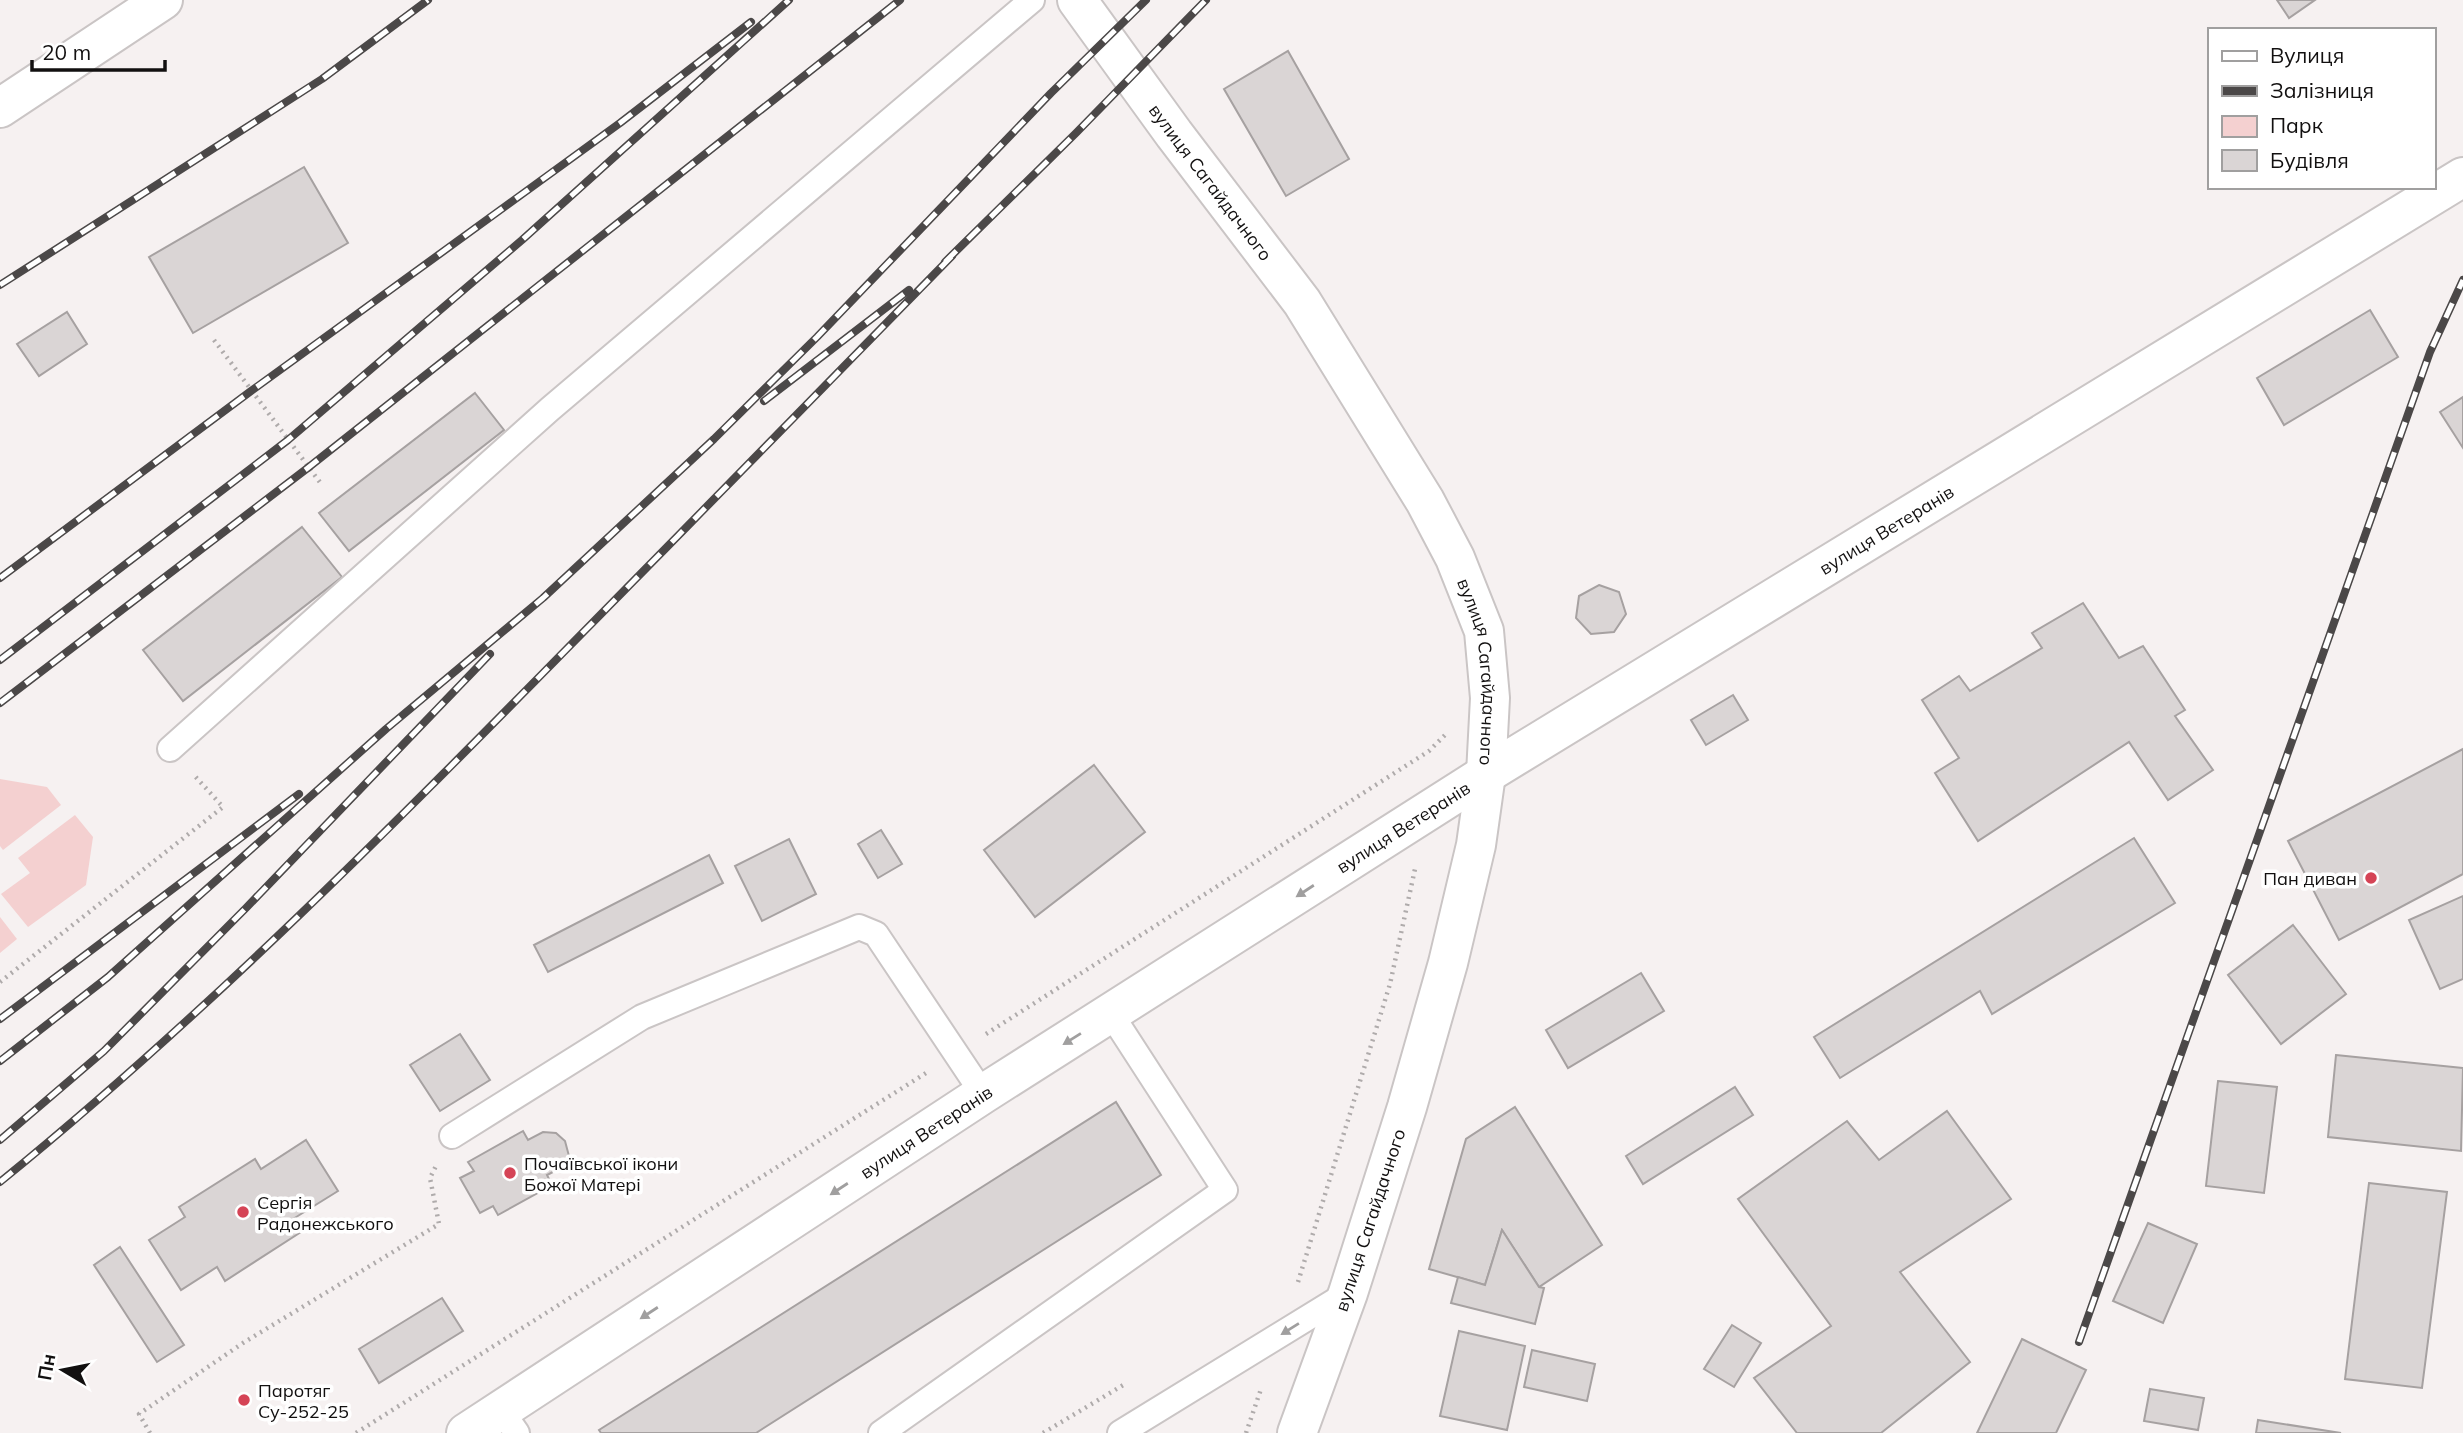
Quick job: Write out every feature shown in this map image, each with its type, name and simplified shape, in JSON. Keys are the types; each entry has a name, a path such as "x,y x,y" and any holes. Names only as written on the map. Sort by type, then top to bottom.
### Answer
{"main road":[{"path":"0,108 163,0"},
{"name":"вулиця Сагайдачного","path":"1077,0 1174,134 1303,302 1425,501 1455,558 1484,631 1490,698 1486,774 1476,845 1448,964 1407,1107 1348,1293 1297,1433"},
{"name":"вулиця Ветеранів","path":"466,1433 509,1422 983,1094 1486,774 2463,177"}],"lane":[{"path":"170,749 550,409 1032,0"},
{"path":"452,1136 642,1017 859,927 876,934 983,1094"},
{"path":"881,1433 1226,1190 1111,1014"},
{"path":"1120,1433 1348,1293"}],"path":[{"path":"214,340 322,485"},
{"path":"356,1433 1429,751 1451,729"},
{"path":"0,982 223,807 170,749"},
{"path":"1246,1433 1390,984 1426,814 1429,751"},
{"path":"150,1433 139,1414 243,1343 439,1224 430,1178 452,1136"}],"green space":[{"path":"0,779 47,787 61,805 3,850 0,846"},
{"path":"75,815 93,837 86,885 28,927 1,894 30,873 18,858"},
{"path":"0,917 17,939 0,953"}],"building":[{"path":"2277,0 2315,0 2289,18"},
{"path":"1288,51 1349,159 1286,196 1224,89"},
{"path":"304,167 348,243 193,333 149,257"},
{"path":"2370,310 2398,357 2284,425 2257,378"},
{"path":"67,312 87,344 39,376 17,344"},
{"path":"475,393 504,430 349,551 319,513"},
{"path":"2463,397 2463,448 2440,412"},
{"path":"302,527 342,577 183,701 143,650"},
{"path":"1599,585 1619,592 1626,614 1614,632 1591,634 1576,618 1579,596"},
{"path":"2083,603 2119,658 2143,646 2185,710 2175,716 2213,770 2168,800 2129,742 1978,841 1935,773 1959,758 1922,700 1959,676 1970,691 2042,648 2032,633"},
{"path":"1733,695 1748,720 1706,745 1691,720"},
{"path":"2463,749 2463,874 2339,940 2288,841"},
{"path":"1094,765 1145,832 1035,917 984,850"},
{"path":"881,830 902,864 878,878 858,844"},
{"path":"2134,838 2175,903 1992,1014 1980,991 1840,1078 1814,1037"},
{"path":"789,839 816,894 762,921 735,866"},
{"path":"709,855 723,883 548,972 534,945"},
{"path":"2463,896 2463,979 2440,989 2409,920"},
{"path":"2293,925 2346,994 2281,1044 2228,975"},
{"path":"1641,973 1664,1011 1568,1068 1546,1030"},
{"path":"460,1034 490,1080 440,1111 410,1065"},
{"path":"2336,1055 2463,1068 2461,1151 2328,1137"},
{"path":"2218,1081 2277,1087 2264,1193 2206,1186"},
{"path":"1735,1087 1753,1115 1643,1184 1626,1156"},
{"path":"1116,1102 1161,1175 756,1433 601,1433 599,1430"},
{"path":"1515,1107 1602,1245 1539,1287 1502,1230 1485,1285 1429,1269 1466,1139"},
{"path":"1947,1111 2011,1199 1900,1272 1970,1362 1881,1433 1797,1433 1754,1378 1831,1326 1738,1199 1847,1121 1879,1160"},
{"name":"Почаївської ікони Божої Матері","path":"523,1131 528,1140 543,1132 556,1133 565,1141 569,1156 563,1167 547,1175 552,1185 498,1215 493,1206 480,1213 460,1178 474,1171 468,1162"},
{"name":"Сергія Радонежського","path":"306,1140 338,1191 293,1219 301,1232 225,1281 217,1267 181,1290 149,1240 185,1217 179,1207 255,1159 261,1169"},
{"path":"2369,1183 2447,1192 2422,1388 2345,1379"},
{"path":"2148,1223 2197,1244 2163,1323 2113,1301"},
{"path":"1502,1230 1539,1287 1544,1288 1535,1324 1451,1303 1458,1277 1485,1285"},
{"path":"120,1247 184,1345 157,1362 94,1265"},
{"path":"442,1298 463,1331 379,1383 359,1349"},
{"path":"1732,1325 1761,1343 1734,1387 1704,1369"},
{"path":"1459,1331 1525,1346 1507,1430 1440,1416"},
{"path":"2022,1339 2086,1370 2056,1433 1977,1433"},
{"path":"1532,1350 1595,1364 1587,1401 1524,1387"},
{"path":"2150,1389 2204,1398 2198,1430 2144,1421"},
{"path":"2258,1420 2341,1433 2256,1433"}],"railway":[{"path":"0,285 322,79 428,0"},
{"path":"0,660 288,440 522,240 789,0"},
{"path":"0,703 309,467 900,0"},
{"path":"0,1061 108,977 386,729 543,598 714,439 817,337 1051,93 1146,0"},
{"path":"945,262 1206,0"},
{"path":"0,578 251,391 620,123 751,22"},
{"path":"0,1182 142,1061 347,870 952,256"},
{"path":"2079,1342 2430,352 2463,280"},
{"path":"764,401 909,290"},
{"path":"0,1140 104,1051 246,908 490,654"},
{"path":"0,1019 299,794"}],"place":[{"name":"Пан диван","path":"2371,878"},
{"name":"Почаївської ікони Божої Матері","path":"510,1173"},
{"name":"Сергія Радонежського","path":"243,1212"},
{"name":"Паротяг Су-252-25","path":"244,1400"}]}
